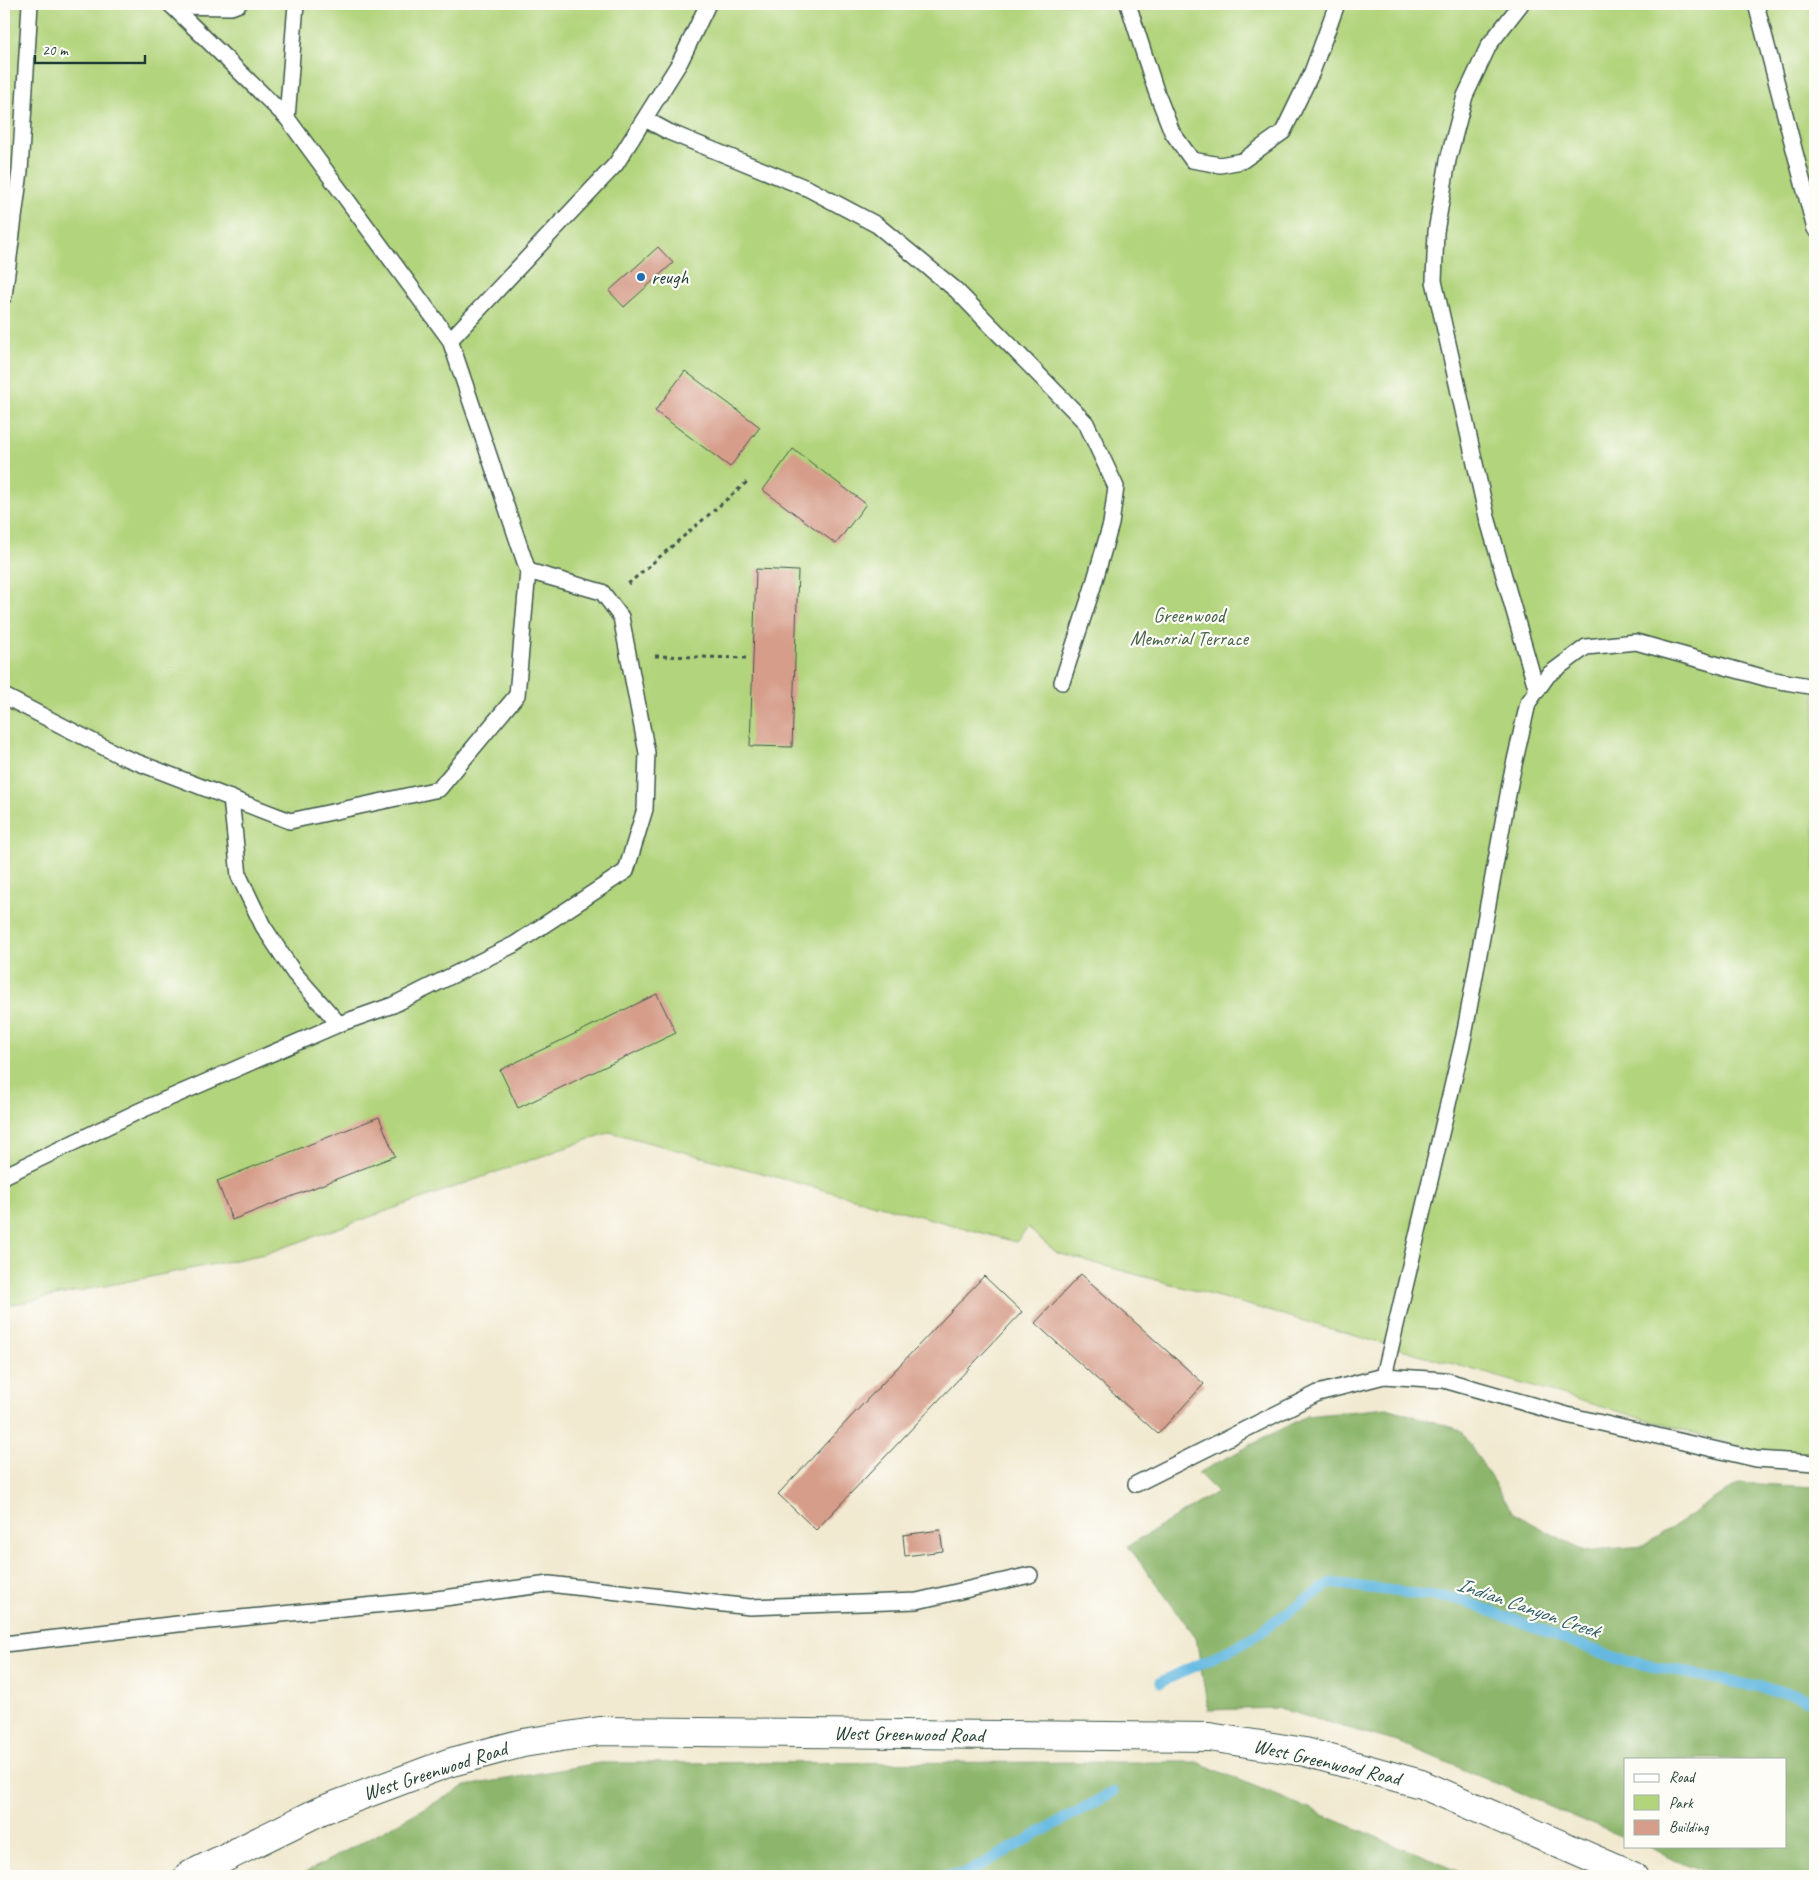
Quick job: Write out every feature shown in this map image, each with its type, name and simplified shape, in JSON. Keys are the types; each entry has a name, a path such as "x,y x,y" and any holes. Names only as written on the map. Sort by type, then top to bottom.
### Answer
{"street":[{"name":"West Greenwood Road","path":"188,1876 320,1811 448,1763 523,1743 600,1731 1208,1737 1305,1752 1421,1784 1633,1876"}],"lane":[{"path":"4,296 20,171 30,4"},
{"path":"171,5 231,7 239,4"},
{"path":"288,118 296,4"},
{"path":"450,340 616,164 680,62 708,4"},
{"path":"1128,4 1156,91 1172,132 1192,160 1220,165 1242,161 1283,132 1312,72 1337,4"},
{"path":"1520,4 1490,45 1465,96 1446,169 1436,232 1434,281 1487,517 1537,690"},
{"path":"1756,4 1815,229"},
{"path":"4,696 121,756 290,821 438,789 518,695 528,571 450,340 288,118 171,5"},
{"path":"644,119 669,132 809,189 877,225 956,290 1086,423 1116,487 1111,524 1062,682"},
{"path":"4,1176 137,1112 340,1024 393,1005 515,944 626,871 645,809 647,753 621,617 602,592 528,571"},
{"path":"1384,1376 1464,1036 1511,778 1528,703 1548,674 1586,647 1636,642 1769,679 1815,686"},
{"path":"231,798 239,876 259,918 294,973 340,1024"},
{"path":"1136,1484 1318,1393 1384,1376 1444,1380 1567,1415 1756,1459 1815,1463"},
{"path":"4,1644 178,1624 438,1599 549,1584 750,1607 917,1601 1030,1575"}],"path":[{"path":"609,601 747,482"},
{"path":"627,655 746,658"}],"green space":[{"name":"Greenwood Memorial Terrace","path":"4,4 1815,4 1815,1468 1241,1303 1057,1253 1028,1228 1016,1242 610,1132 265,1254 4,1306"},
{"path":"1387,1408 1461,1430 1513,1513 1584,1551 1643,1546 1739,1483 1815,1487 1815,1876 1715,1876 1650,1848 1786,1848 1786,1758 1624,1758 1624,1838 1401,1743 1277,1708 1208,1710 1196,1637 1128,1546 1217,1492 1198,1473 1306,1416"},
{"path":"1197,1762 1469,1876 299,1876 466,1786 599,1763"}],"building":[{"name":"reugh","path":"658,247 673,263 624,307 609,291"},
{"path":"685,371 760,427 730,467 655,411"},
{"path":"793,449 866,504 836,544 763,490"},
{"path":"756,569 798,571 792,747 750,746"},
{"path":"657,994 676,1033 518,1108 500,1070"},
{"path":"379,1117 395,1156 232,1220 217,1181"},
{"path":"1081,1274 1204,1384 1158,1434 1035,1323"},
{"path":"984,1276 1022,1312 816,1530 778,1494"},
{"path":"940,1530 943,1551 905,1556 903,1535"}],"waterway":[{"name":"Indian Canyon Creek","path":"1161,1682 1244,1643 1330,1583 1458,1599 1621,1660 1788,1693 1815,1702"},
{"name":"Indian Canyon Creek","path":"942,1876 965,1874 1113,1792"}],"place":[{"name":"reugh","path":"641,277"}]}
